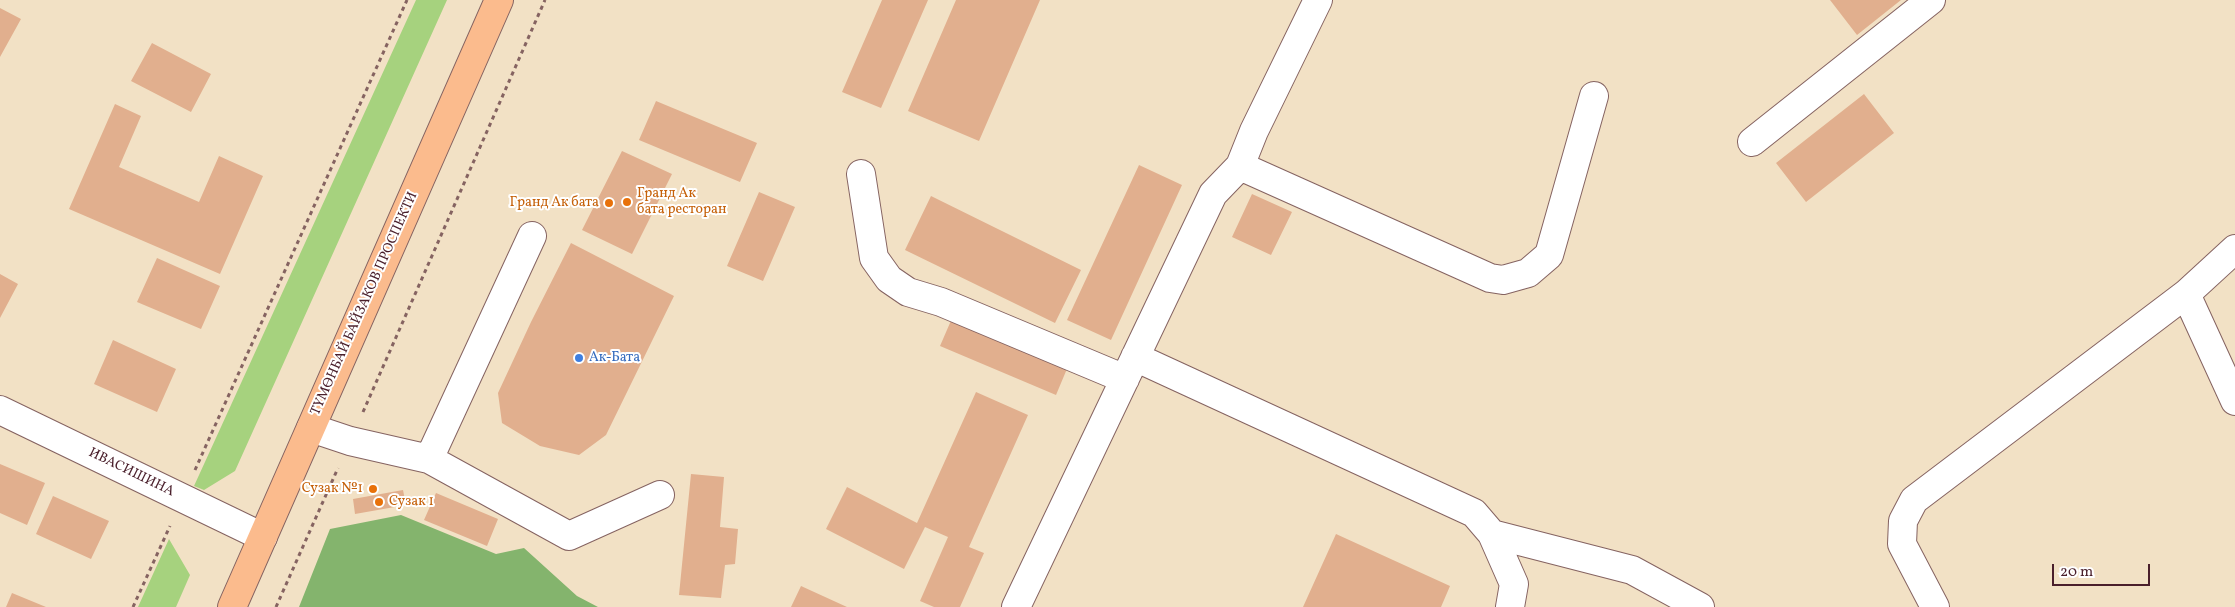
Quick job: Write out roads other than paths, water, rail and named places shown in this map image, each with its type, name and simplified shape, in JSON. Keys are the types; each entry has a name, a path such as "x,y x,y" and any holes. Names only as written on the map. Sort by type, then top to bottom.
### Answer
{"highway":[{"name":"ТҮМӨНБАЙ БАЙЗАКОВ ПРОСПЕКТИ","path":"232,607 499,0"}],"street":[{"path":"1016,607 1213,194 1240,166 1254,131 1318,0"},
{"path":"1752,142 1931,0"},
{"path":"1240,166 1490,278 1503,280 1528,273 1549,255 1594,96"},
{"path":"861,174 874,258 889,279 908,292 1130,368 1474,513 1492,534 1514,584 1510,607"},
{"path":"429,459 532,236"},
{"path":"1935,607 1902,544 1903,521 1914,500 2186,294 2235,249"},
{"path":"2186,294 2235,401"},
{"name":"ИВАСИШИНА","path":"0,410 263,537"},
{"path":"311,428 350,441 429,459 568,536 660,495"},
{"path":"1492,534 1632,570 1700,607"}],"place":[{"name":"Гранд Ак бата ресторан","path":"627,202"},
{"name":"Гранд Ак бата","path":"609,203"},
{"name":"Ак-Бата","path":"579,358"},
{"name":"Сузак №1","path":"373,489"},
{"name":"Сузак 1","path":"379,502"}]}
